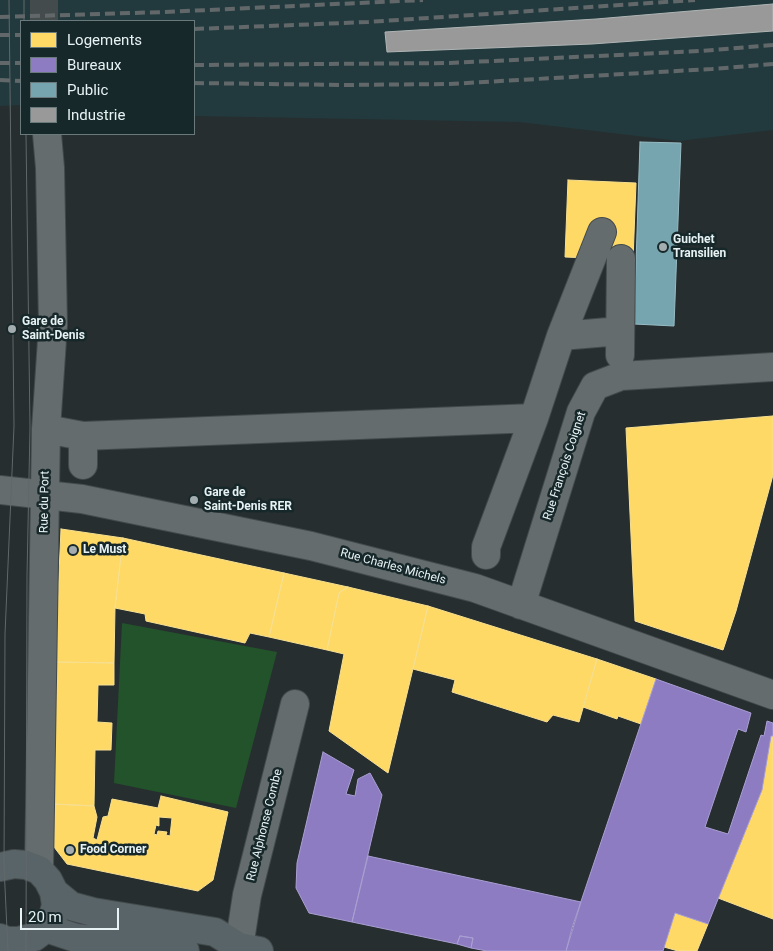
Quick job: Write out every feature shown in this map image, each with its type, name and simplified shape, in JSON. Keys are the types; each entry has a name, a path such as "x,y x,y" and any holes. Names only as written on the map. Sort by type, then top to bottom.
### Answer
{"main road":[{"path":"0,867 14,864 26,865 46,881 71,906 86,911 215,932 240,950"},
{"path":"43,937 53,917 56,905 46,881"},
{"path":"5,943 43,937 76,938 185,951"}],"street":[{"name":"Rue du Port","path":"46,135 50,168 53,325 46,429 45,495 46,881"},
{"path":"486,555 486,547 534,418 561,336 602,232"},
{"path":"561,336 620,343 621,259"},
{"name":"Rue François Coignet","path":"521,605 581,412 595,386 621,376 773,367"},
{"path":"46,429 83,436 534,418"},
{"path":"83,436 84,466"},
{"name":"Rue Charles Michels","path":"0,490 82,499 311,546 475,588 773,695"},
{"name":"Rue Alphonse Combe","path":"240,950 247,895 295,704"}],"shaded area":[{"path":"0,0 773,0 773,130 679,141 519,122 195,116 195,20 20,20 20,105 0,106"}],"green space":[{"path":"122,623 277,652 236,808 114,783"}],"building: Logements":[{"path":"568,180 636,183 633,260 565,257"},
{"path":"773,416 773,475 736,611 723,650 635,621 626,428"},
{"path":"61,529 123,538 115,608 114,663 55,662"},
{"path":"123,538 284,573 269,637 250,633 245,643 146,621 145,614 115,608"},
{"path":"284,573 348,587 339,593 327,650 269,637"},
{"path":"348,587 428,606 388,773 329,731 344,654 327,650 339,593"},
{"path":"428,606 597,659 579,722 553,715 547,722 452,692 455,680 413,669"},
{"path":"597,659 656,679 641,724 618,716 617,719 583,707"},
{"path":"55,662 114,663 114,685 98,685 97,722 112,723 111,750 95,750 94,806 54,804"},
{"path":"771,736 773,736 773,919 718,898 762,790"},
{"path":"161,796 228,812 213,880 198,891 67,864 54,847 54,804 94,806 97,817 93,838 97,840 103,817 108,816 112,799 158,808","holes":["159,817 172,818 170,836 166,835 167,832 158,831 157,835 154,834 156,825 159,826"]},
{"path":"675,913 708,924 697,951 678,951 664,947"}],"building: Bureaux":[{"path":"656,679 751,713 746,732 738,729 705,827 728,834 761,735 764,736 767,721 773,723 773,736 771,736 762,790 708,924 675,913 663,951 566,951 572,928"},
{"path":"323,752 354,770 346,794 355,796 358,779 370,773 382,795 352,922 309,913 296,888 297,863"},
{"path":"368,856 581,902 566,951 487,951 471,948 473,938 460,936 457,944 352,922"},
{"path":"460,936 473,938 471,948 457,944"}],"building: Public":[{"path":"640,142 681,143 674,326 634,324"}],"building: Industrie":[{"path":"773,4 773,31 592,44 387,52 385,32 596,19"}],"tunnel":[{"path":"44,0 44,20"}],"tram line":[{"path":"8,951 4,866 5,634 14,426 9,0"},
{"path":"24,0 24,20"},
{"path":"26,135 30,427 27,576 26,951"}],"railway":[{"path":"0,17 165,12 423,0"},
{"path":"195,29 368,22 695,0"},
{"path":"0,35 20,35"},
{"path":"195,65 450,63 701,51 773,45"},
{"path":"0,63 20,63"},
{"path":"195,83 449,84 773,64"},
{"path":"0,80 20,81"}],"place":[{"name":"Guichet Transilien","path":"663,247"},
{"name":"Gare de Saint-Denis","path":"12,329"},
{"name":"Gare de Saint-Denis RER","path":"194,500"},
{"name":"Le Must","path":"73,550"},
{"name":"Food Corner","path":"70,850"}]}
